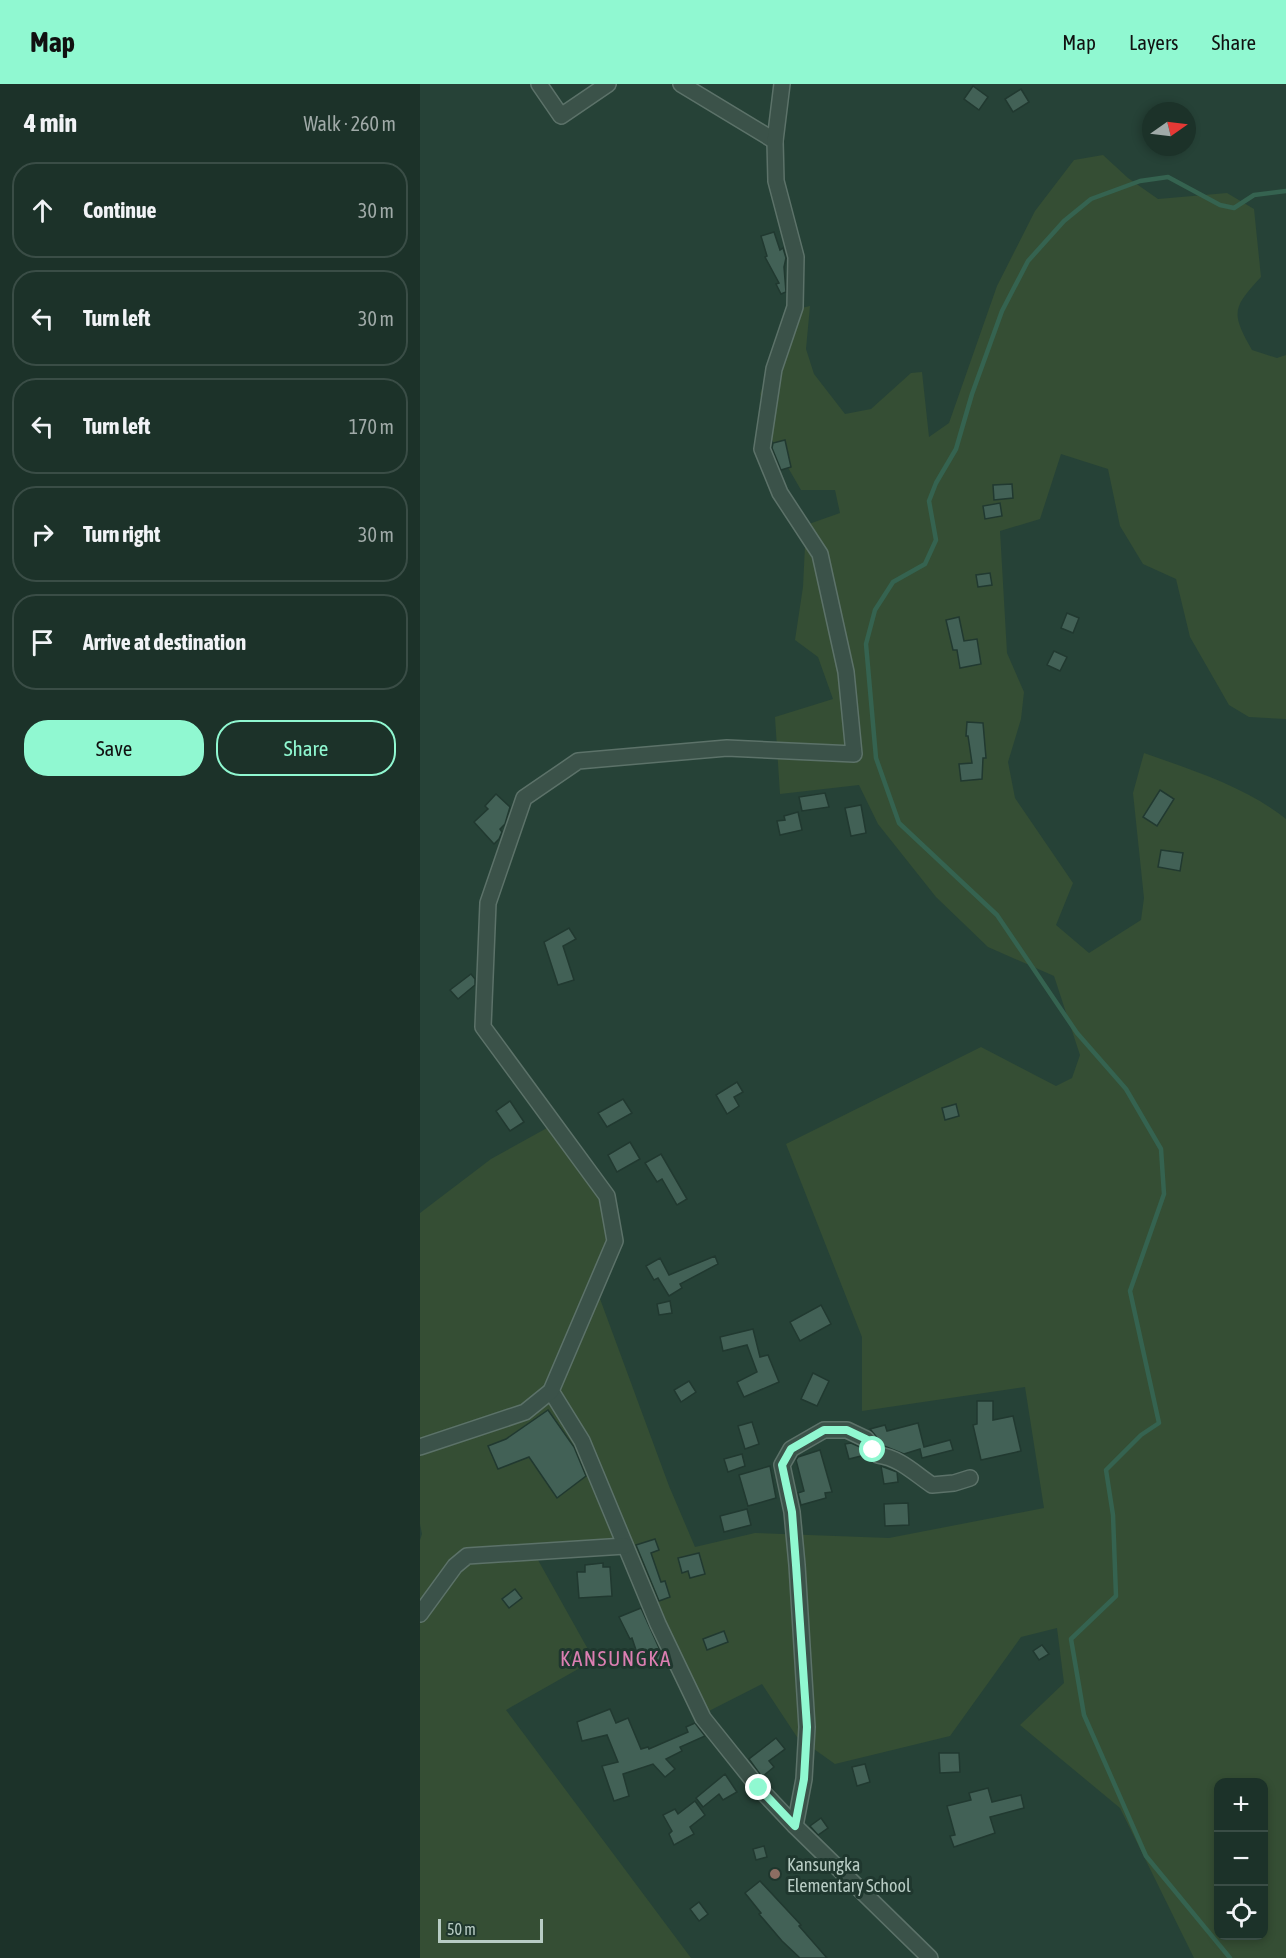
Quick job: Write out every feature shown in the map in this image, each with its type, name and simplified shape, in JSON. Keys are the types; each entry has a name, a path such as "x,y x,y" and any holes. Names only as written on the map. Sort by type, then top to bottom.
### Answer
{"street":[{"path":"540,84 561,116 608,84"},
{"path":"681,84 775,141"},
{"path":"420,1446 525,1412 551,1391 615,1241 606,1196 483,1027 488,903 524,798 578,761 727,748 854,753 846,672 820,554 780,494 762,449 774,369 795,307 796,257 776,181 775,141 782,84"},
{"path":"551,1391 582,1441 658,1624 703,1718 759,1788 930,1958"},
{"path":"795,1826 804,1779 807,1727 794,1533 782,1465 786,1456 791,1449 824,1430 847,1430 866,1439 878,1455 890,1457 902,1463 932,1485 954,1483 970,1478"},
{"path":"420,1614 455,1566 467,1556 625,1546"}],"green space":[{"path":"1103,155 1128,178 1158,199 1227,193 1254,209 1261,277 1240,304 1238,319 1240,327 1252,350 1277,358 1286,355 1286,719 1249,717 1229,705 1190,637 1176,579 1143,564 1120,526 1108,469 1061,454 1040,519 1000,531 1007,653 1024,692 1021,719 1008,762 1015,798 1073,883 1056,925 1089,953 1141,920 1144,898 1133,793 1144,753 1236,789 1286,819 1286,1958 1194,1958 1120,1808 1020,1725 1064,1683 1057,1628 1021,1637 950,1736 835,1764 797,1737 762,1684 707,1712 623,1552 538,1560 594,1660 506,1710 691,1958 420,1958 420,1540 422,1534 420,1524 420,1213 491,1159 547,1128 612,1214 596,1288 669,1486 695,1547 755,1533 889,1538 1044,1508 1025,1387 862,1411 862,1337 786,1144 981,1047 1056,1086 1072,1078 1080,1055 1054,976 988,947 936,897 878,824 859,785 780,794 775,717 833,699 818,657 795,640 803,587 806,525 840,513 835,490 801,490 768,433 760,394 788,311 810,306 806,349 814,374 845,414 871,409 911,373 922,372 929,437 949,423 997,286 1035,211 1074,160"}],"building":[{"path":"973,86 988,97 979,110 964,99"},
{"path":"1021,89 1029,102 1013,112 1005,99"},
{"path":"774,232 780,250 783,248 786,258 784,267 786,292 781,294 776,284 779,283 765,257 767,256 761,236"},
{"path":"785,440 791,467 781,470 772,448 773,443"},
{"path":"1012,484 1013,498 994,500 993,485"},
{"path":"1000,503 1002,516 985,519 983,506"},
{"path":"990,573 992,585 978,587 976,575"},
{"path":"1067,613 1079,618 1073,633 1061,628"},
{"path":"959,617 964,641 977,639 981,664 960,668 957,650 953,650 946,620"},
{"path":"1054,651 1067,657 1060,671 1047,665"},
{"path":"967,722 983,723 986,758 983,758 982,779 961,781 959,764 972,763 968,736 966,736"},
{"path":"1160,790 1174,799 1157,826 1143,817"},
{"path":"825,793 829,807 802,811 799,797"},
{"path":"496,794 510,807 505,824 500,829 502,832 499,839 494,844 474,822 488,809 485,806"},
{"path":"861,805 866,833 851,836 845,808"},
{"path":"798,812 802,830 780,835 777,821 785,820 784,816"},
{"path":"1161,850 1183,853 1180,871 1158,867"},
{"path":"569,928 576,939 563,946 574,980 558,985 544,942"},
{"path":"471,974 475,979 475,985 458,999 450,990"},
{"path":"737,1082 743,1092 734,1097 739,1106 727,1114 716,1095"},
{"path":"623,1099 632,1113 607,1127 598,1113"},
{"path":"510,1101 524,1122 510,1131 496,1111"},
{"path":"956,1104 959,1116 945,1120 942,1108"},
{"path":"630,1142 640,1159 617,1172 608,1155"},
{"path":"661,1154 687,1199 677,1205 662,1179 657,1182 645,1163"},
{"path":"715,1256 718,1264 680,1284 682,1288 669,1296 658,1278 654,1280 646,1266 660,1258 669,1275"},
{"path":"670,1301 672,1313 659,1315 657,1304"},
{"path":"821,1305 831,1324 800,1341 790,1322"},
{"path":"753,1329 760,1357 768,1355 779,1382 744,1397 737,1382 757,1372 747,1345 723,1351 720,1337"},
{"path":"813,1373 829,1381 817,1406 801,1399"},
{"path":"689,1381 696,1392 681,1402 674,1390"},
{"path":"977,1401 993,1401 993,1420 1013,1416 1021,1451 981,1460 973,1425 977,1424"},
{"path":"548,1410 574,1447 586,1476 557,1498 529,1457 498,1469 488,1446 506,1439"},
{"path":"752,1422 759,1444 745,1449 738,1426"},
{"path":"918,1423 924,1447 950,1440 953,1450 922,1458 920,1449 904,1454 884,1446 870,1429 885,1425 887,1431"},
{"path":"851,1443 860,1447 865,1455 849,1459 845,1444"},
{"path":"820,1450 832,1492 825,1493 826,1498 801,1505 798,1493 804,1491 796,1460 798,1457"},
{"path":"742,1454 745,1466 728,1472 724,1459"},
{"path":"770,1466 776,1498 748,1506 739,1475"},
{"path":"881,1466 897,1472 898,1482 884,1484"},
{"path":"908,1503 909,1525 885,1526 884,1504"},
{"path":"747,1509 751,1525 724,1532 720,1516"},
{"path":"655,1539 659,1550 651,1553 661,1582 665,1581 670,1597 659,1601 636,1545"},
{"path":"699,1553 705,1574 690,1578 688,1571 682,1573 678,1558"},
{"path":"603,1563 603,1567 610,1567 612,1596 579,1598 577,1572 585,1572 585,1565"},
{"path":"515,1589 522,1598 509,1608 502,1599"},
{"path":"641,1608 664,1659 641,1665 632,1638 630,1639 619,1617"},
{"path":"724,1631 728,1642 707,1650 703,1639"},
{"path":"1042,1645 1049,1654 1039,1660 1033,1651"},
{"path":"610,1709 616,1723 628,1718 641,1749 648,1747 649,1749 688,1732 686,1727 695,1723 705,1736 680,1747 682,1751 666,1759 675,1769 665,1777 653,1764 623,1774 629,1796 614,1801 602,1766 618,1762 607,1735 582,1741 577,1722"},
{"path":"776,1738 785,1749 769,1761 774,1767 762,1777 749,1759"},
{"path":"939,1753 959,1753 960,1772 940,1773"},
{"path":"865,1764 870,1782 857,1786 852,1767"},
{"path":"725,1774 737,1792 723,1800 719,1794 703,1807 696,1798"},
{"path":"988,1788 992,1802 1021,1795 1024,1808 990,1817 995,1833 954,1847 950,1836 955,1835 947,1806 971,1800 969,1793"},
{"path":"695,1801 705,1815 690,1827 694,1834 674,1845 669,1834 672,1831 663,1815 675,1809 678,1814"},
{"path":"821,1818 828,1828 818,1835 810,1826"},
{"path":"764,1846 767,1857 756,1860 753,1849"},
{"path":"760,1881 801,1925 799,1926 827,1958 800,1958 782,1941 745,1893"},
{"path":"699,1902 708,1914 699,1921 690,1909"}],"waterway":[{"path":"1230,1958 1146,1856 1084,1715 1071,1639 1116,1596 1113,1515 1106,1470 1141,1435 1159,1423 1130,1291 1164,1194 1161,1149 1126,1089 1077,1033 997,915 899,823 876,758 866,644 875,610 893,582 925,564 936,540 929,501 936,483 956,449 972,394 1002,311 1028,261 1064,221 1091,199 1140,181 1168,177 1220,205 1234,208 1254,195 1286,191"}],"place":[{"name":"Kansungka Elementary School","path":"775,1874"}],"district":[{"name":"KANSUNGKA","path":"616,1658"}],"route":[{"path":"759,1788 795,1826 804,1779 807,1727 792,1512 782,1465 791,1449 824,1430 847,1430 866,1439 873,1450"}]}
